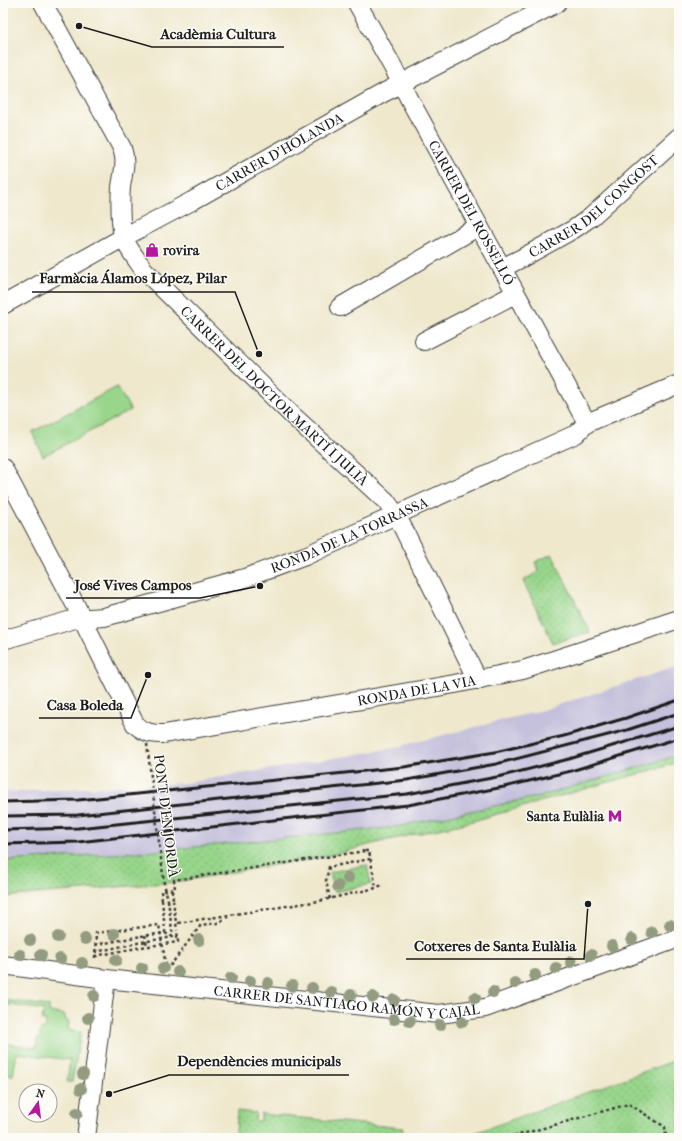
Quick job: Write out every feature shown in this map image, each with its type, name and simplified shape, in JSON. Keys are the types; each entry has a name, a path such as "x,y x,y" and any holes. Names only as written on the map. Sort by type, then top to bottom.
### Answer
{"street":[{"name":"CARRER DEL DOCTOR MARTÍ I JULIÀ","path":"43,3 122,148 125,158 121,193 122,225 124,237 129,249 144,270 293,416 386,501 396,516 478,680"},
{"name":"CARRER DEL ROSSELLÓ","path":"357,3 587,423"},
{"name":"CARRER D'HOLANDA","path":"3,305 402,84 557,3"},
{"name":"CARRER DEL CONGOST","path":"502,268 574,229 591,218 679,137"},
{"path":"340,307 479,226"},
{"path":"424,341 515,294"},
{"name":"RONDA DE LA TORRASSA","path":"3,640 61,622 82,618 104,617 245,578 305,556 576,434 587,423 679,384"},
{"path":"3,468 75,604 135,724 147,738"},
{"name":"RONDA DE LA VIA","path":"147,738 478,680 523,670 679,619"},
{"name":"CARRER DE SANTIAGO RAMÓN Y CAJAL","path":"3,965 106,979 439,1014 485,1008 679,938"},
{"path":"86,1138 106,979"}],"path":[{"name":"PONT D'EN JORDÀ","path":"147,738 164,883 173,937"},
{"path":"95,956 147,946 178,942 172,890 175,889 174,880 369,851 376,888"},
{"path":"330,899 326,881 329,867 370,859"},
{"path":"178,923 330,899 376,888 382,885"},
{"path":"172,890 161,891 165,931 173,937"},
{"path":"94,962 96,933 160,925 166,971 202,926 217,923 230,916"},
{"path":"96,945 165,931"},
{"path":"145,935 147,946"},
{"path":"95,952 142,942 178,937"},
{"path":"508,1138 629,1104 666,1127 666,1138"}],"shaded area":[{"path":"679,666 679,755 545,795 396,827 3,879 3,792 186,783 388,749 539,711"}],"green space":[{"path":"117,387 131,410 43,456 32,432"},
{"path":"552,554 590,632 553,643 523,581 539,571 535,562"},
{"path":"679,755 679,762 659,768 466,823 380,842 328,856 176,882 3,897 3,861 155,851 396,827 545,795"},
{"path":"367,865 371,884 334,892 330,872"},
{"path":"3,1000 49,1006 49,1012 65,1015 65,1018 69,1023 68,1030 81,1032 72,1082 67,1082 70,1060 17,1053 13,1075 3,1074 3,1043 36,1048 37,1039 39,1039 41,1029 44,1030 46,1021 42,1020 44,1010 3,1004"},
{"path":"679,1059 679,1138 461,1138"},
{"path":"237,1111 256,1113 255,1121 261,1121 261,1114 403,1128 402,1138 236,1138"}],"railway":[{"path":"3,802 78,800 404,767 495,752 564,736 626,718 679,700"},
{"path":"3,816 78,815 407,780 496,764 627,730 679,713"},
{"path":"3,830 78,828 407,794 502,776 569,759 679,726"},
{"path":"3,844 78,842 408,805 504,787 571,771 679,738"}],"place":[{"name":"Acadèmia Cultura","path":"79,26"},
{"name":"rovira","path":"152,250"},
{"name":"Farmàcia Álamos López, Pilar","path":"259,354"},
{"name":"José Vives Campos","path":"260,586"},
{"name":"Casa Boleda","path":"148,675"},
{"name":"Santa Eulàlia","path":"615,816"},
{"name":"Cotxeres de Santa Eulàlia","path":"588,904"},
{"name":"Dependències municipals","path":"109,1094"}]}
